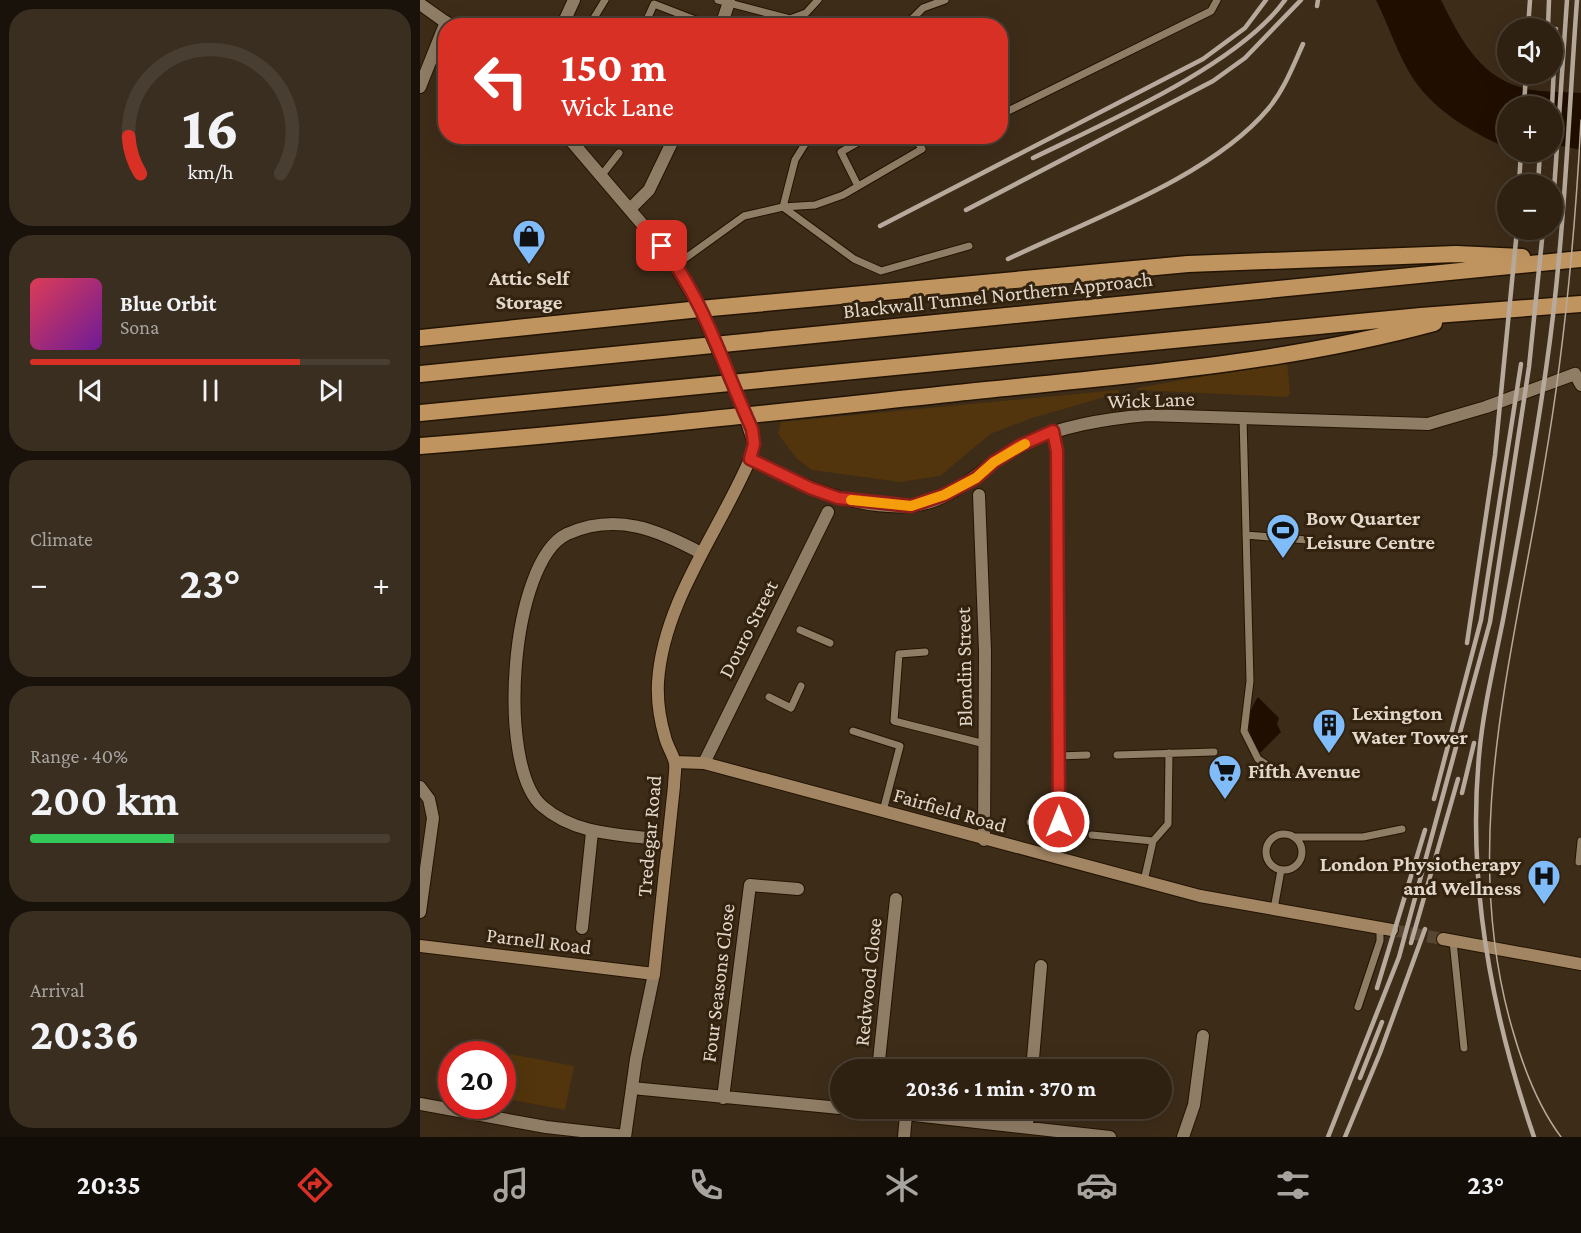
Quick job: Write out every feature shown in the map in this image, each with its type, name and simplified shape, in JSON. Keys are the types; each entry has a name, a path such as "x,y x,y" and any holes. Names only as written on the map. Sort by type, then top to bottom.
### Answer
{"highway":[{"path":"420,338 702,314 1188,264 1456,254 1579,259"},
{"name":"Blackwall Tunnel Northern Approach","path":"420,374 1579,259"},
{"path":"420,413 1476,311 1581,304"},
{"path":"420,446 744,411 1223,365 1366,341 1476,311"}],"main road":[{"path":"702,314 744,411"},
{"name":"Tredegar Road","path":"654,974 675,762 665,738 658,683 667,635 701,553 750,459 754,444 744,411"},
{"name":"Fairfield Road","path":"675,762 704,763 984,840 1200,896 1386,929"},
{"path":"1448,940 1581,964"},
{"name":"Parnell Road","path":"420,946 654,974"}],"street":[{"path":"566,18 574,0"},
{"path":"722,18 725,1"},
{"path":"420,4 440,18"},
{"path":"420,87 438,48"},
{"path":"574,144 676,265 702,314"},
{"path":"630,209 650,190 671,144"},
{"name":"Wick Lane","path":"750,459 810,488 838,498 911,506 944,495 976,478 994,462 1019,446 1053,431 1115,418 1137,416 1243,418 1428,424 1579,377"},
{"name":"Blondin Street","path":"979,495 985,651 984,840"},
{"name":"Douro Street","path":"704,763 780,620 828,512"},
{"path":"648,838 592,832 561,820 539,804 527,780 520,753 514,696 515,657 536,574 547,552 566,535 606,525 649,528 701,553"},
{"path":"420,787 429,799 433,818 420,912"},
{"path":"582,928 592,832"},
{"name":"Four Seasons Close","path":"723,1098 750,885 798,889"},
{"name":"Redwood Close","path":"879,1059 896,899"},
{"path":"1033,1059 1041,966"},
{"name":"Tredegar Road","path":"625,1137 654,974"},
{"path":"1183,1137 1194,1105 1203,1036"},
{"path":"632,1088 830,1107"},
{"path":"420,1104 546,1127 625,1137"},
{"path":"904,1137 906,1119"},
{"path":"944,1119 1027,1126 1110,1137"},
{"path":"1027,1119 1027,1126"},
{"path":"980,1137 981,1123"}],"lane":[{"path":"594,18 605,0"},
{"path":"793,18 806,13 818,0"},
{"path":"913,18 923,8 945,0"},
{"path":"1008,111 1211,10 1217,0"},
{"path":"725,1 786,18"},
{"path":"648,18 654,4 690,18"},
{"path":"783,207 795,160 805,144"},
{"path":"855,144 841,152 858,186"},
{"path":"676,265 744,216 783,207 815,205 858,186 922,149 919,144"},
{"path":"600,176 619,153"},
{"path":"783,207 854,259 881,272 969,246"},
{"path":"1243,418 1250,681 1244,731 1258,759 1275,770 1291,776"},
{"path":"1030,822 1059,822 1057,451 1053,431"},
{"path":"1246,535 1307,540"},
{"path":"800,630 830,643"},
{"path":"925,652 899,654 894,721 985,744"},
{"path":"769,697 791,708 801,686"},
{"path":"854,731 900,746 883,812"},
{"path":"1118,755 1215,752"},
{"path":"1143,881 1153,841 1168,824 1169,753"},
{"path":"1058,756 1087,756"},
{"path":"1294,837 1301,847 1301,858 1292,868 1281,870 1267,860 1267,845 1270,840 1281,834 1294,837 1363,837 1402,829"},
{"path":"1092,835 1153,841"},
{"path":"1579,862 1581,841"},
{"path":"1274,909 1281,870"},
{"path":"1358,1007 1386,929"},
{"path":"1448,940 1464,1048"}],"shaded area":[{"path":"1376,0 1441,0 1471,52 1481,64 1497,76 1497,84 1512,84 1543,91 1581,93 1581,150 1563,146 1563,96 1497,96 1497,143 1456,120 1433,102 1414,80 1398,51"},
{"path":"1287,362 1290,394 1286,397 1137,390 1137,388"},
{"path":"1119,390 1119,393 1032,418 990,434 940,476 900,482 812,470 797,459 778,434 781,422"},
{"path":"1258,697 1279,718 1277,724 1281,732 1260,753 1252,739 1249,725 1251,711"},
{"path":"516,1055 574,1066 565,1110 516,1101"}],"tunnel":[{"path":"1392,930 1443,939"}],"tram line":[{"path":"1561,1137 1552,1125 1532,1085 1512,1028 1497,958 1490,888 1490,817 1496,747 1506,677 1544,467 1563,337 1576,207 1581,120"}],"railway":[{"path":"880,226 1203,59 1245,28 1266,0"},
{"path":"1033,158 1133,110 1204,69 1237,47 1264,24 1285,0"},
{"path":"966,210 1213,81 1245,58 1301,0"},
{"path":"1317,6 1318,0"},
{"path":"1529,18 1530,0"},
{"path":"1548,18 1549,0"},
{"path":"1555,174 1567,0"},
{"path":"1534,1137 1506,1044 1486,950 1480,902 1476,805 1483,722 1526,494 1552,323 1561,231 1577,0"},
{"path":"1008,259 1147,195 1215,156 1244,133 1274,102 1303,44"},
{"path":"1525,84 1525,96"},
{"path":"1553,84 1553,96"},
{"path":"1520,162 1520,174"},
{"path":"1539,162 1539,174"},
{"path":"1467,643 1495,455 1516,240"},
{"path":"1328,1137 1399,957 1490,622 1529,367 1542,240"},
{"path":"1434,799 1481,620 1521,364"},
{"path":"1462,793 1474,743"},
{"path":"1411,943 1458,779"},
{"path":"1377,988 1425,830"},
{"path":"1345,1137 1380,1053 1425,929"},
{"path":"1360,1078 1382,1022"}],"slow traffic":[{"path":"851,500 911,506 944,495 976,478 994,462 1025,444"}],"place":[{"name":"Attic Self Storage","path":"529,265"},
{"name":"Bow Quarter Leisure Centre","path":"1283,559"},
{"name":"Lexington Water Tower","path":"1329,754"},
{"name":"Fifth Avenue","path":"1225,800"},
{"name":"London Physiotherapy and Wellness","path":"1544,905"}],"route":[{"path":"662,246 681,273 700,309 752,429 754,444 750,459 810,488 838,498 876,504 911,506 944,495 976,478 994,462 1019,446 1053,431 1057,451 1059,822"}]}
